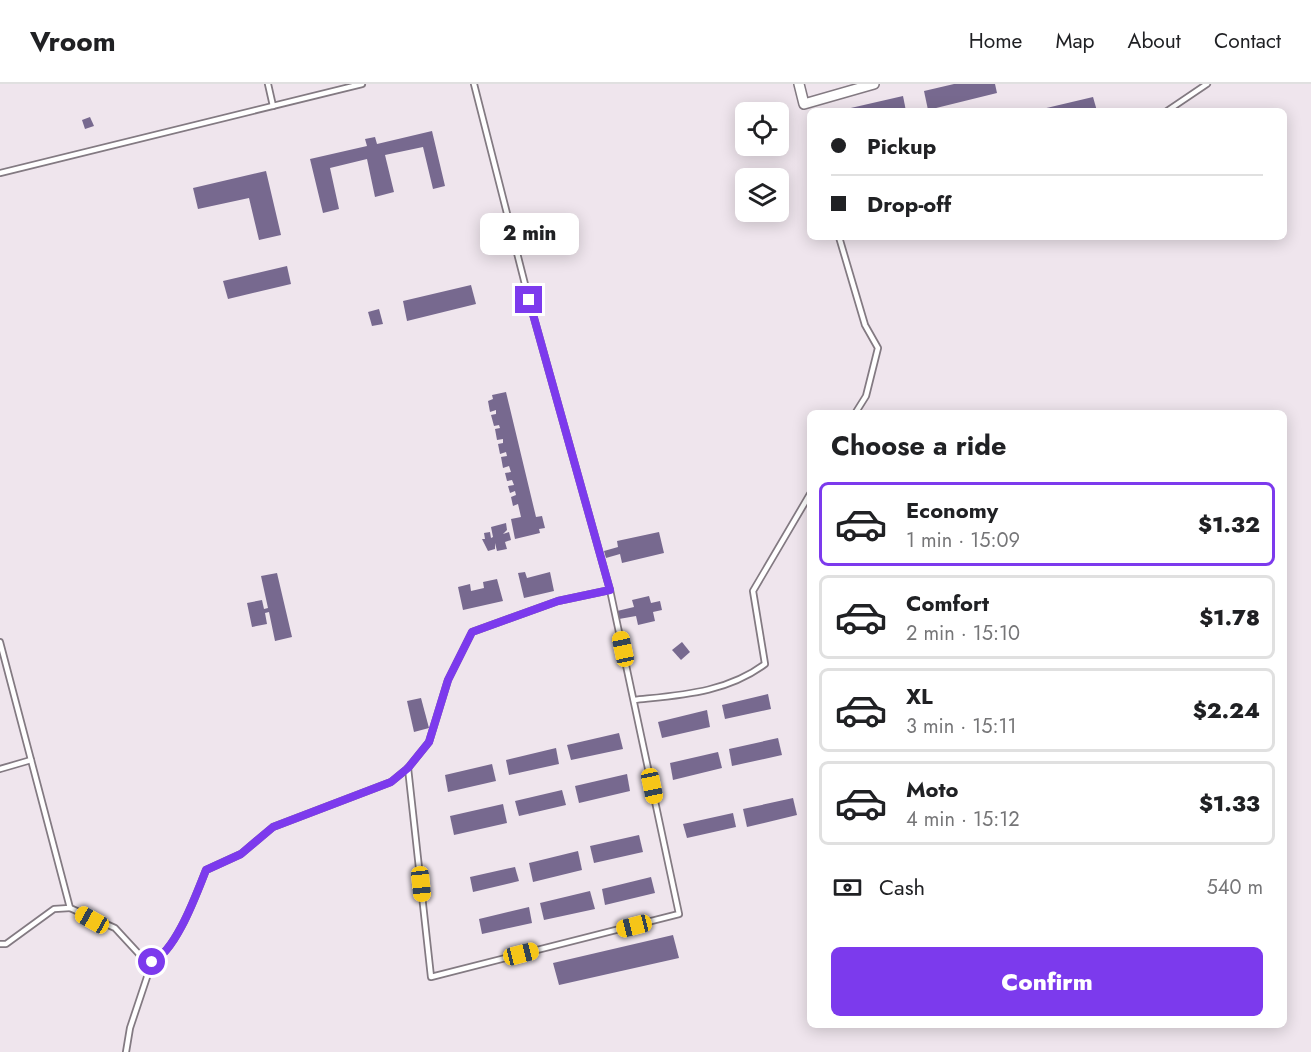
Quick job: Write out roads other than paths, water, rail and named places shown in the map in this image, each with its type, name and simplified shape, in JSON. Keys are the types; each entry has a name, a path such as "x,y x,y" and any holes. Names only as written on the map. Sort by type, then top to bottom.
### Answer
{"street":[{"path":"799,84 804,104 874,84"}],"lane":[{"path":"268,84 273,106"},
{"path":"0,173 362,84"},
{"path":"408,768 431,977 679,914 610,590 529,300 474,84"},
{"path":"1171,108 1207,84"},
{"path":"840,240 865,325 878,348 866,396 857,410"},
{"path":"634,700 703,693 749,676 765,664 753,591 807,499"},
{"path":"126,1052 130,1028 152,962 162,957 193,903 206,870 241,854 273,827 391,782 408,768 429,742 448,680 472,632 558,601 610,590"},
{"path":"0,642 70,908"},
{"path":"0,769 31,760"},
{"path":"0,944 6,944 54,909 70,908 115,928 139,954 152,962"}]}
